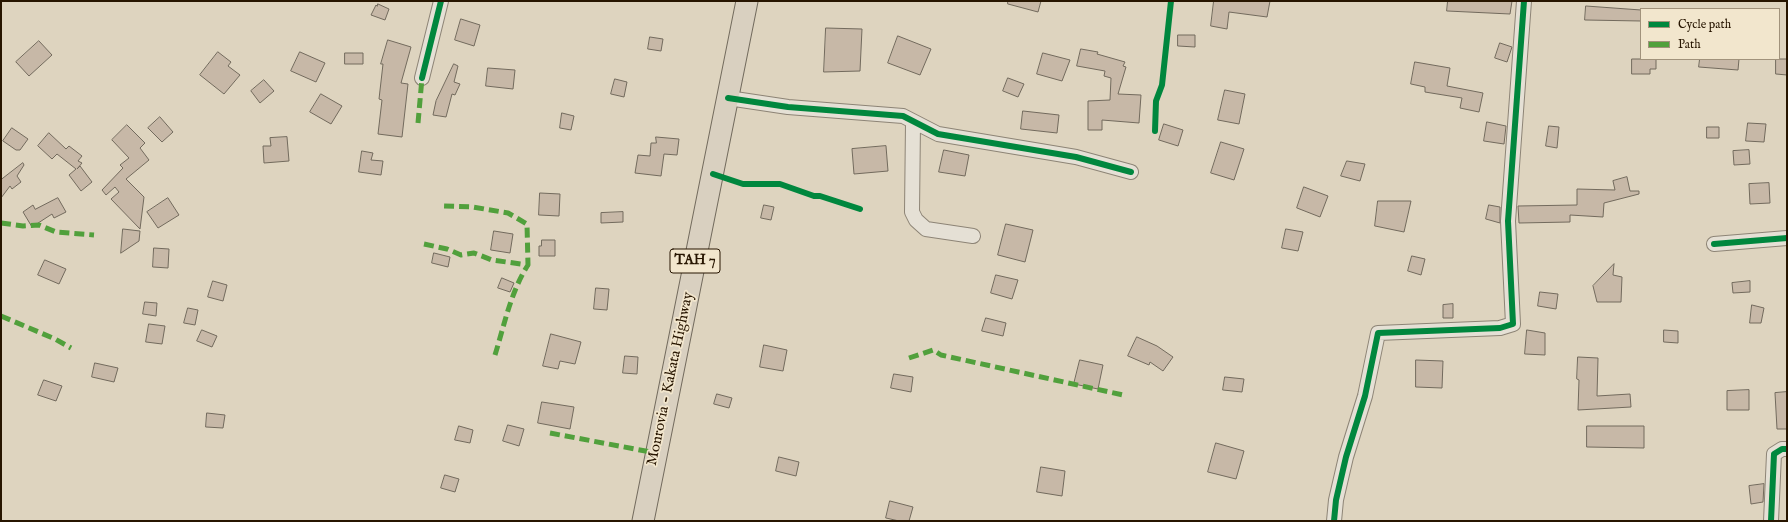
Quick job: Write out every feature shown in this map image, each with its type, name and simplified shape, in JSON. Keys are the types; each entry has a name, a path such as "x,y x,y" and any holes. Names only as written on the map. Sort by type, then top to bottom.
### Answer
{"highway":[{"name":"Monrovia - Kakata Highway","path":"643,521 747,1"}],"street":[{"path":"422,78 441,1"},
{"path":"1334,521 1336,500 1346,457 1365,396 1378,333 1500,328 1513,324 1508,221 1524,1"},
{"path":"728,98 788,107 903,116 938,134 1076,157 1131,172"},
{"path":"914,122 912,212 916,220 926,229 973,236"},
{"path":"1714,244 1787,238"},
{"path":"1771,521 1774,454 1782,449 1787,449"}],"building":[{"path":"1008,1 1041,1 1038,12 1008,4"},
{"path":"1214,1 1270,1 1267,17 1229,12 1227,29 1211,26"},
{"path":"1448,1 1512,1 1510,14 1447,11"},
{"path":"378,4 389,9 385,20 371,15"},
{"path":"1586,6 1640,10 1640,21 1585,20"},
{"path":"461,19 480,25 474,46 455,40"},
{"path":"826,28 862,29 860,71 824,72"},
{"path":"1178,35 1195,35 1195,47 1178,46"},
{"path":"898,36 931,49 920,75 888,63"},
{"path":"650,37 663,39 661,51 648,49"},
{"path":"388,40 411,47 401,83 408,84 402,137 378,134 382,100 379,99 383,64 381,64"},
{"path":"39,41 52,55 29,76 16,62"},
{"path":"1500,43 1512,47 1507,62 1495,58"},
{"path":"1081,49 1098,52 1097,54 1125,62 1123,66 1126,67 1118,94 1141,95 1139,123 1102,120 1102,130 1088,130 1088,101 1110,100 1111,78 1104,76 1105,71 1077,66"},
{"path":"218,52 231,62 228,66 240,75 224,94 200,75"},
{"path":"300,52 325,63 316,82 291,71"},
{"path":"345,53 363,53 363,64 345,64"},
{"path":"1043,53 1070,60 1062,81 1037,74"},
{"path":"1632,59 1656,60 1656,69 1650,69 1650,74 1632,74"},
{"path":"1787,59 1787,75 1776,74 1776,60"},
{"path":"1700,60 1739,60 1738,70 1699,67"},
{"path":"1415,62 1450,68 1447,86 1483,93 1479,112 1460,108 1462,98 1425,92 1425,87 1411,84"},
{"path":"454,64 458,66 454,82 460,84 455,95 452,94 446,117 433,115 436,101"},
{"path":"488,68 515,70 513,89 486,86"},
{"path":"1008,78 1024,84 1018,97 1003,91"},
{"path":"615,79 627,82 624,97 611,94"},
{"path":"264,80 274,91 260,103 251,91"},
{"path":"1225,90 1245,94 1239,124 1218,120"},
{"path":"321,94 342,106 331,124 310,112"},
{"path":"1023,111 1059,115 1057,133 1021,129"},
{"path":"562,113 574,116 571,130 560,128"},
{"path":"160,117 173,132 162,142 148,128"},
{"path":"1487,122 1506,126 1504,144 1484,141"},
{"path":"1748,123 1766,124 1764,142 1746,141"},
{"path":"1164,124 1183,130 1178,146 1159,140"},
{"path":"127,125 145,143 140,148 149,160 126,179 144,197 140,229 111,199 119,192 115,187 106,195 102,190 123,168 120,165 129,158 112,140"},
{"path":"1549,126 1559,127 1557,148 1546,146"},
{"path":"1707,127 1719,127 1719,138 1707,138"},
{"path":"12,128 28,139 20,150 16,150 3,141"},
{"path":"49,133 66,149 69,146 82,156 78,161 82,163 77,169 80,166 92,182 81,191 69,175 76,169 57,154 52,159 38,146"},
{"path":"287,137 289,161 264,163 263,146 271,146 270,138"},
{"path":"656,137 679,139 677,155 664,154 661,176 635,173 638,155 650,156 651,143 656,143"},
{"path":"1221,142 1244,149 1234,180 1211,173"},
{"path":"886,146 888,171 854,174 852,149"},
{"path":"944,150 969,155 965,176 939,172"},
{"path":"1749,150 1750,164 1734,165 1733,151"},
{"path":"362,151 373,153 371,160 383,161 381,175 359,172"},
{"path":"1347,161 1365,164 1360,181 1341,176"},
{"path":"23,163 24,165 17,176 21,182 12,189 10,186 1,198 1,180"},
{"path":"1627,177 1630,191 1639,191 1639,194 1604,203 1603,217 1570,215 1570,222 1519,223 1518,206 1577,205 1577,189 1615,190 1613,181"},
{"path":"1769,183 1770,203 1750,204 1749,184"},
{"path":"1304,187 1328,196 1320,217 1297,208"},
{"path":"540,193 560,194 559,216 539,215"},
{"path":"58,198 66,212 54,218 52,214 32,227 23,212 33,205 35,209"},
{"path":"168,198 179,215 158,228 147,212"},
{"path":"1378,201 1411,201 1404,232 1375,226"},
{"path":"764,205 774,207 771,220 761,218"},
{"path":"1489,205 1500,207 1500,223 1486,219"},
{"path":"623,212 623,222 601,223 601,213"},
{"path":"1006,224 1033,230 1025,262 998,255"},
{"path":"123,229 140,231 139,241 121,253"},
{"path":"1286,229 1303,232 1298,251 1282,248"},
{"path":"494,231 513,234 510,253 491,250"},
{"path":"542,240 555,240 555,256 539,256 539,246 541,246"},
{"path":"154,248 169,249 168,268 153,267"},
{"path":"434,253 450,257 448,267 432,263"},
{"path":"1412,256 1425,259 1421,275 1408,271"},
{"path":"45,260 66,269 59,284 38,275"},
{"path":"1614,264 1613,275 1622,277 1621,302 1597,302 1593,286"},
{"path":"996,275 1018,280 1012,299 991,293"},
{"path":"502,278 514,283 510,292 498,288"},
{"path":"213,281 227,285 223,301 208,297"},
{"path":"1750,281 1750,292 1733,293 1732,283"},
{"path":"596,288 609,289 607,310 594,309"},
{"path":"1540,292 1558,294 1556,309 1538,306"},
{"path":"145,302 157,303 156,316 143,314"},
{"path":"1453,304 1453,318 1443,318 1443,305"},
{"path":"1752,305 1764,308 1761,323 1750,323"},
{"path":"188,308 198,310 195,325 184,323"},
{"path":"986,318 1006,323 1003,336 982,331"},
{"path":"149,324 165,326 162,344 146,342"},
{"path":"202,330 217,336 212,347 197,341"},
{"path":"1527,330 1545,333 1545,355 1525,354"},
{"path":"1664,330 1678,331 1678,343 1664,342"},
{"path":"551,334 581,342 575,364 560,361 558,369 543,366"},
{"path":"1137,337 1157,346 1173,357 1163,371 1150,362 1149,365 1128,356"},
{"path":"764,345 787,350 783,371 760,367"},
{"path":"625,356 638,357 637,374 623,373"},
{"path":"1578,357 1598,358 1597,396 1630,394 1631,407 1578,410"},
{"path":"1080,360 1103,365 1098,389 1074,384"},
{"path":"1416,360 1443,361 1442,388 1416,387"},
{"path":"95,363 118,368 114,382 92,377"},
{"path":"894,374 913,377 911,392 891,388"},
{"path":"1225,377 1244,379 1242,392 1223,390"},
{"path":"44,380 62,386 56,401 38,395"},
{"path":"1749,390 1749,410 1727,410 1727,391"},
{"path":"1787,392 1787,429 1777,429 1775,393"},
{"path":"717,394 732,398 729,408 714,404"},
{"path":"542,402 574,407 570,429 538,423"},
{"path":"207,413 225,415 223,428 206,427"},
{"path":"508,425 524,429 519,446 503,441"},
{"path":"459,426 473,430 470,443 455,440"},
{"path":"1587,426 1644,426 1644,448 1587,447"},
{"path":"1216,443 1244,451 1236,479 1208,472"},
{"path":"779,457 799,462 796,476 776,471"},
{"path":"1041,467 1065,471 1062,496 1037,492"},
{"path":"445,475 459,479 455,492 441,488"},
{"path":"1764,484 1763,502 1751,504 1749,486"},
{"path":"890,501 913,507 909,521 899,521 886,518"}],"marked path":[{"path":"418,123 422,78"},
{"path":"424,244 447,249 461,255 474,253 492,260 528,265 527,224 508,213 473,207 444,206"},
{"path":"1,223 23,226 39,225 56,232 94,235"},
{"path":"495,355 512,297 528,265"},
{"path":"1,316 55,339 71,348"},
{"path":"909,358 933,350 941,355 1123,395"},
{"path":"550,433 656,453"}],"cycle path":[{"path":"422,78 441,1"},
{"path":"1155,131 1156,101 1162,85 1171,1"},
{"path":"1334,521 1336,500 1346,457 1365,396 1378,333 1500,328 1513,324 1508,221 1524,1"},
{"path":"728,98 788,107 903,116 938,134 1076,157 1131,172"},
{"path":"713,174 743,184 780,184 814,196 820,196 860,209"},
{"path":"1714,244 1787,238"},
{"path":"1771,521 1774,454 1782,449 1787,449"}]}
